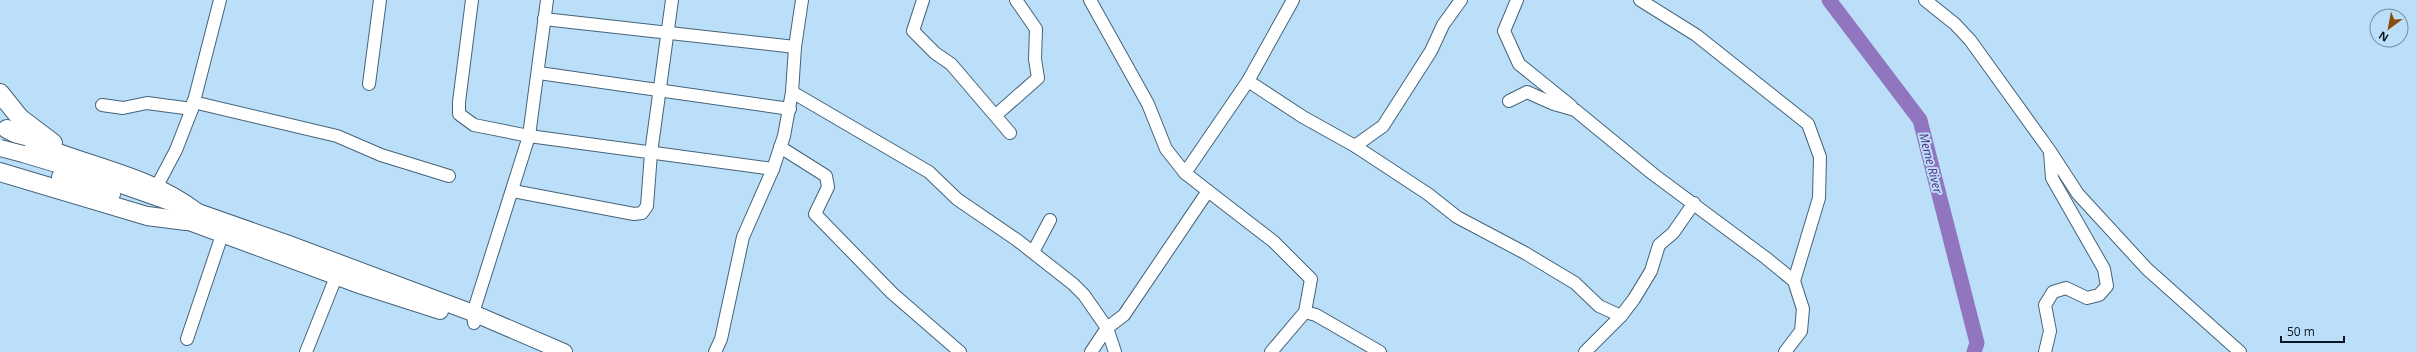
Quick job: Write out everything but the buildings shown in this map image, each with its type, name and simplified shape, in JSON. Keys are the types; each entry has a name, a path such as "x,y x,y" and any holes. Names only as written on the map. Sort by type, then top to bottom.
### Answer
{"highway":[{"path":"2,108 74,157"},
{"path":"2,108 37,145 156,186 178,198 191,216"},
{"path":"2,108 8,147 0,170 147,216 191,216"}],"main road":[{"path":"0,148 21,159 149,206 191,216 290,244 474,318 564,352"},
{"path":"0,158 21,159"},
{"path":"191,216 222,235 336,277 474,318 551,352"}],"street":[{"path":"156,186 176,150 193,106 220,0"},
{"path":"369,84 380,0"},
{"path":"472,0 459,114 474,125 529,136 773,169"},
{"path":"474,318 529,136 539,72 546,0"},
{"path":"513,191 634,214 642,213 647,206 651,153 672,0"},
{"path":"715,352 721,339 743,237 773,169 790,109 795,47 802,0"},
{"path":"923,0 913,31 935,53 951,64 1010,133"},
{"path":"996,115 1038,78 1035,59 1036,29 1016,0"},
{"path":"1090,0 1148,104 1166,149 1185,173 1274,242 1311,279 1305,312 1271,352"},
{"path":"1185,173 1248,81 1292,0"},
{"path":"1355,146 1383,126 1431,51 1443,25 1461,0"},
{"path":"1517,0 1504,31 1519,64 1654,174 1766,258 1794,282 1803,309 1801,331 1785,352"},
{"path":"1640,0 1696,35 1808,124 1820,157 1819,198 1794,282"},
{"path":"1925,0 1955,24 1970,40 2050,151 2078,194 2147,269 2240,352"},
{"path":"544,19 668,31 795,47"},
{"path":"539,72 790,109"},
{"path":"1248,81 1304,118 1355,146 1428,194 1457,217 1525,253 1575,283 1599,306 1621,316"},
{"path":"792,92 928,172 957,199 1033,252 1084,295 1107,328 1114,352"},
{"path":"1509,101 1527,92 1554,104 1575,110"},
{"path":"102,105 123,108 147,103 193,106 337,136 381,155 449,176"},
{"path":"780,147 826,176 828,187 815,214 892,293 960,352"},
{"path":"2045,352 2050,331 2045,305 2053,292 2066,288 2087,298 2099,295 2107,286 2104,269 2052,178 2050,151"},
{"path":"1090,352 1107,328 1124,315 1208,191"},
{"path":"1585,352 1621,316 1651,271 1659,245 1673,233 1694,203"},
{"path":"1033,252 1050,220"},
{"path":"187,339 222,235"},
{"path":"306,352 336,277"},
{"path":"1305,312 1316,315 1380,352"}],"waterway":[{"name":"Meme River","path":"1829,0 1920,120 1977,343 1974,352"}]}
